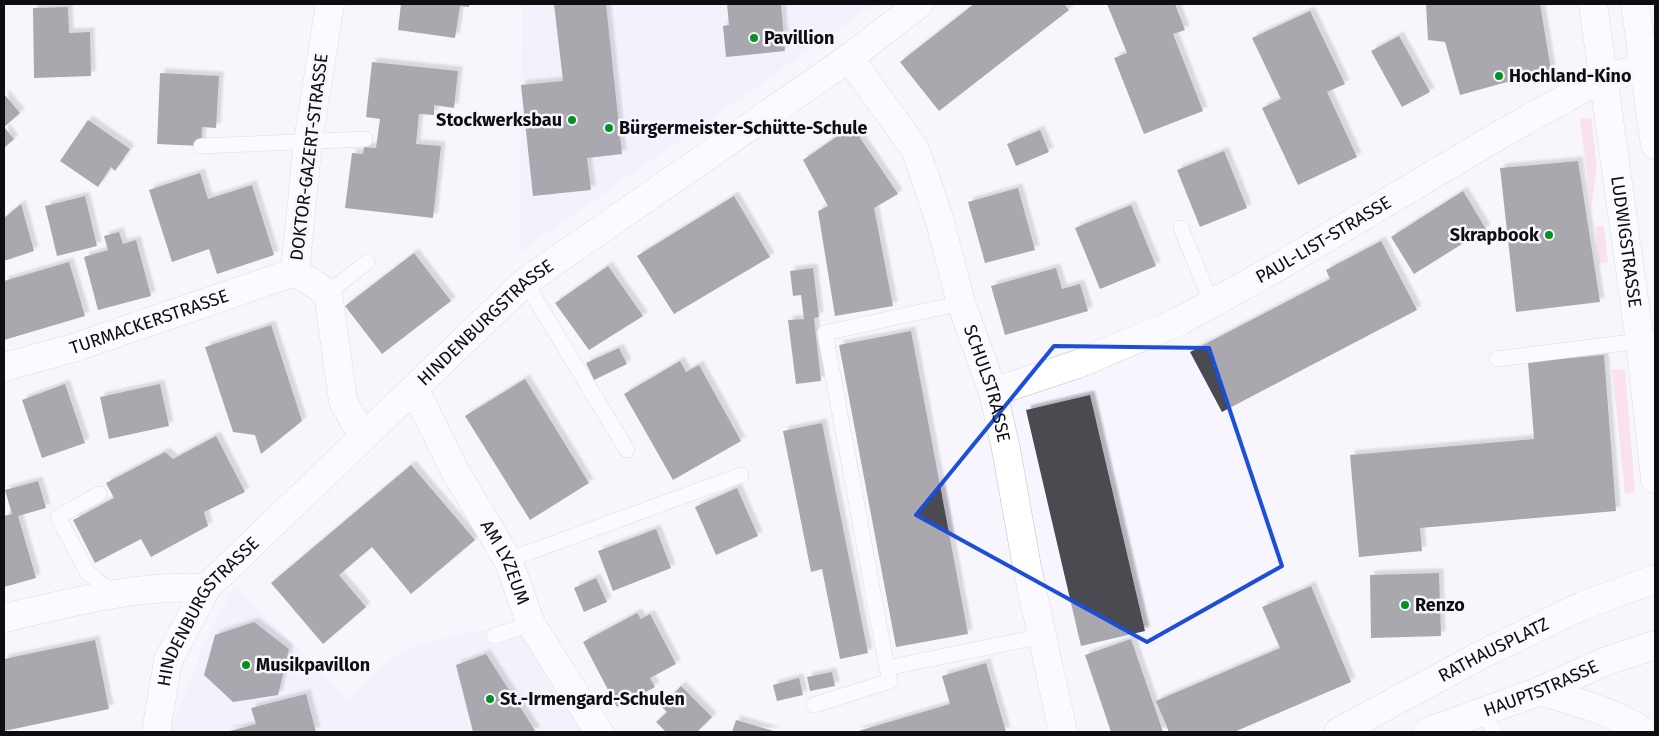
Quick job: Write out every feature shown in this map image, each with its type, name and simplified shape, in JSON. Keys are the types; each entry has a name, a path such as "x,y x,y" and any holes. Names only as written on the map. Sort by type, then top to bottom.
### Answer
{"street":[{"name":"DOKTOR-GAZERT-STRASSE","path":"328,292 295,272 308,141 330,4"},
{"name":"LUDWIGSTRASSE","path":"1593,4 1648,340 1655,479"},
{"path":"1635,4 1648,76 1655,145"},
{"name":"HINDENBURGSTRASSE","path":"156,732 168,661 206,588 363,437 415,390 525,282 849,58 906,7"},
{"name":"SCHULSTRASSE","path":"849,58 916,149 939,218 961,303 993,392 1006,449 1027,567 1063,732"},
{"name":"PAUL-LIST-STRASSE","path":"993,392 1078,364 1180,321 1498,136 1604,78 1648,76"},
{"name":"TURMACKERSTRASSE","path":"4,368 73,348 295,272"},
{"path":"328,292 343,401 363,437"},
{"name":"AM LYZEUM","path":"415,390 456,471 508,560 531,624 599,732"},
{"name":"RATHAUSPLATZ","path":"1338,732 1481,655 1582,606 1655,579"},
{"path":"4,618 114,594 177,586 206,588"},
{"name":"HAUPTSTRASSE","path":"1427,732 1488,722 1540,691 1606,661 1655,645"},
{"path":"1540,691 1592,708 1636,726 1644,732"}],"lane":[{"path":"201,146 365,139"},
{"path":"1181,228 1212,304"},
{"path":"328,292 367,262"},
{"path":"525,282 627,450"},
{"path":"814,705 890,681 886,668 825,333 961,303"},
{"path":"1497,359 1648,340"},
{"path":"508,560 741,475"},
{"path":"99,494 58,517 87,572 114,594"},
{"path":"494,636 531,624"},
{"path":"886,668 1042,636"}],"highlighted area":[{"path":"1054,346 1209,348 1282,566 1147,642 916,515"}],"shaded area":[{"name":"Bürgermeister-Schütte-Schule","path":"522,4 875,4 520,252"},
{"path":"1591,118 1597,167 1591,208 1580,119"},
{"path":"1604,226 1608,262 1598,264 1596,227"},
{"path":"1612,369 1625,370 1635,492 1625,494"},
{"name":"St.-Irmengard-Schulen","path":"235,587 350,700 384,665 413,646 458,634 518,625 584,732 170,732 209,631"}],"building":[{"path":"401,4 469,4 469,7 460,6 455,38 398,30"},
{"name":"Stockwerksbau","path":"554,4 606,4 622,154 587,158 591,190 533,196 521,85 563,81"},
{"name":"Pavillion","path":"727,4 781,4 785,51 726,57 723,26 729,25"},
{"path":"974,4 1064,4 1069,10 939,111 900,62"},
{"path":"1107,4 1175,4 1185,30 1173,34 1203,111 1144,134 1114,58 1127,53"},
{"path":"1426,4 1540,4 1551,70 1460,95 1445,42 1428,40"},
{"path":"68,7 69,33 90,32 91,76 34,78 33,8"},
{"path":"1310,11 1345,84 1327,92 1357,157 1298,185 1262,108 1281,99 1252,38"},
{"path":"1399,36 1430,92 1402,107 1371,51"},
{"path":"372,62 458,71 454,108 434,105 434,115 419,114 416,144 441,146 433,218 345,208 352,153 363,154 364,147 376,148 380,119 366,117"},
{"path":"160,73 219,76 216,128 202,127 201,146 157,144"},
{"path":"4,94 20,113 4,127"},
{"path":"88,120 130,149 115,171 111,167 98,187 60,161"},
{"path":"852,126 898,194 874,208 893,306 835,316 818,211 828,206 803,160"},
{"path":"4,127 14,139 4,148"},
{"path":"1040,130 1049,152 1016,166 1007,144"},
{"path":"1224,151 1247,208 1200,227 1177,170"},
{"name":"Skrapbook","path":"1578,161 1600,302 1516,312 1500,168"},
{"path":"200,173 208,199 252,185 274,255 217,274 209,249 172,262 149,190"},
{"path":"1018,188 1035,250 985,263 968,202"},
{"path":"1463,191 1486,229 1414,274 1391,237"},
{"path":"85,196 97,246 57,256 45,206"},
{"path":"734,196 770,257 674,314 637,256"},
{"path":"21,204 34,251 4,261 4,218"},
{"path":"1131,205 1156,266 1100,289 1075,228"},
{"path":"119,232 123,244 136,240 151,296 98,310 84,257 108,250 104,236"},
{"path":"1381,241 1417,310 1222,412 1190,352 1330,279 1326,270"},
{"path":"414,253 451,301 382,354 345,306"},
{"path":"69,262 85,316 4,340 4,281"},
{"path":"608,266 643,316 589,350 555,303"},
{"path":"813,268 819,317 814,318 821,381 796,384 788,320 804,319 801,295 793,296 790,271"},
{"path":"1056,268 1062,289 1080,284 1088,311 1005,335 991,286"},
{"path":"271,325 302,421 261,454 255,435 233,432 205,347"},
{"path":"911,331 968,634 896,647 839,345"},
{"path":"619,348 627,364 594,380 586,363"},
{"path":"1604,355 1616,511 1420,528 1422,551 1359,557 1350,455 1534,439 1528,362"},
{"path":"680,361 686,372 699,365 741,441 673,480 624,394"},
{"path":"525,379 589,483 530,520 465,416"},
{"path":"65,384 85,443 42,458 22,400"},
{"path":"160,384 169,426 109,439 100,397"},
{"path":"1090,395 1145,631 1081,646 1026,410"},
{"path":"822,423 868,653 840,659 822,569 811,572 783,431"},
{"path":"216,436 245,492 204,512 208,526 151,557 141,539 95,563 73,520 114,498 106,483 165,452 173,459"},
{"path":"411,465 475,540 411,594 372,547 339,575 366,607 323,644 271,583"},
{"path":"38,481 46,508 18,516 36,578 4,587 4,516 12,514 5,490"},
{"path":"737,488 758,536 716,555 695,507"},
{"path":"656,529 671,568 613,591 598,551"},
{"name":"Renzo","path":"1439,573 1441,636 1371,638 1370,575"},
{"path":"596,578 607,602 584,612 574,588"},
{"path":"1311,586 1351,682 1234,732 1169,732 1156,701 1280,648 1262,607"},
{"path":"637,613 641,619 650,614 676,664 650,678 655,687 617,707 583,642"},
{"name":"Musikpavillon","path":"254,622 289,649 278,695 233,702 204,675 215,635"},
{"path":"1131,639 1163,732 1111,732 1085,655"},
{"path":"95,640 109,709 4,731 4,659"},
{"name":"St.-Irmengard-Schulen","path":"486,654 536,732 473,732 456,665"},
{"path":"986,663 1006,732 855,732 950,704 942,676"},
{"path":"832,672 835,686 810,691 807,677"},
{"path":"799,678 803,695 777,701 773,685"},
{"path":"681,686 712,717 697,732 666,732 656,722 667,712 661,706"},
{"path":"306,694 316,732 226,732 256,724 251,708"},
{"path":"736,720 777,732 732,732"}],"place":[{"name":"Pavillion","path":"754,38"},
{"name":"Hochland-Kino","path":"1499,76"},
{"name":"Stockwerksbau","path":"572,120"},
{"name":"Bürgermeister-Schütte-Schule","path":"609,128"},
{"name":"Skrapbook","path":"1549,235"},
{"name":"Renzo","path":"1405,605"},
{"name":"Musikpavillon","path":"246,665"},
{"name":"St.-Irmengard-Schulen","path":"490,699"}]}
